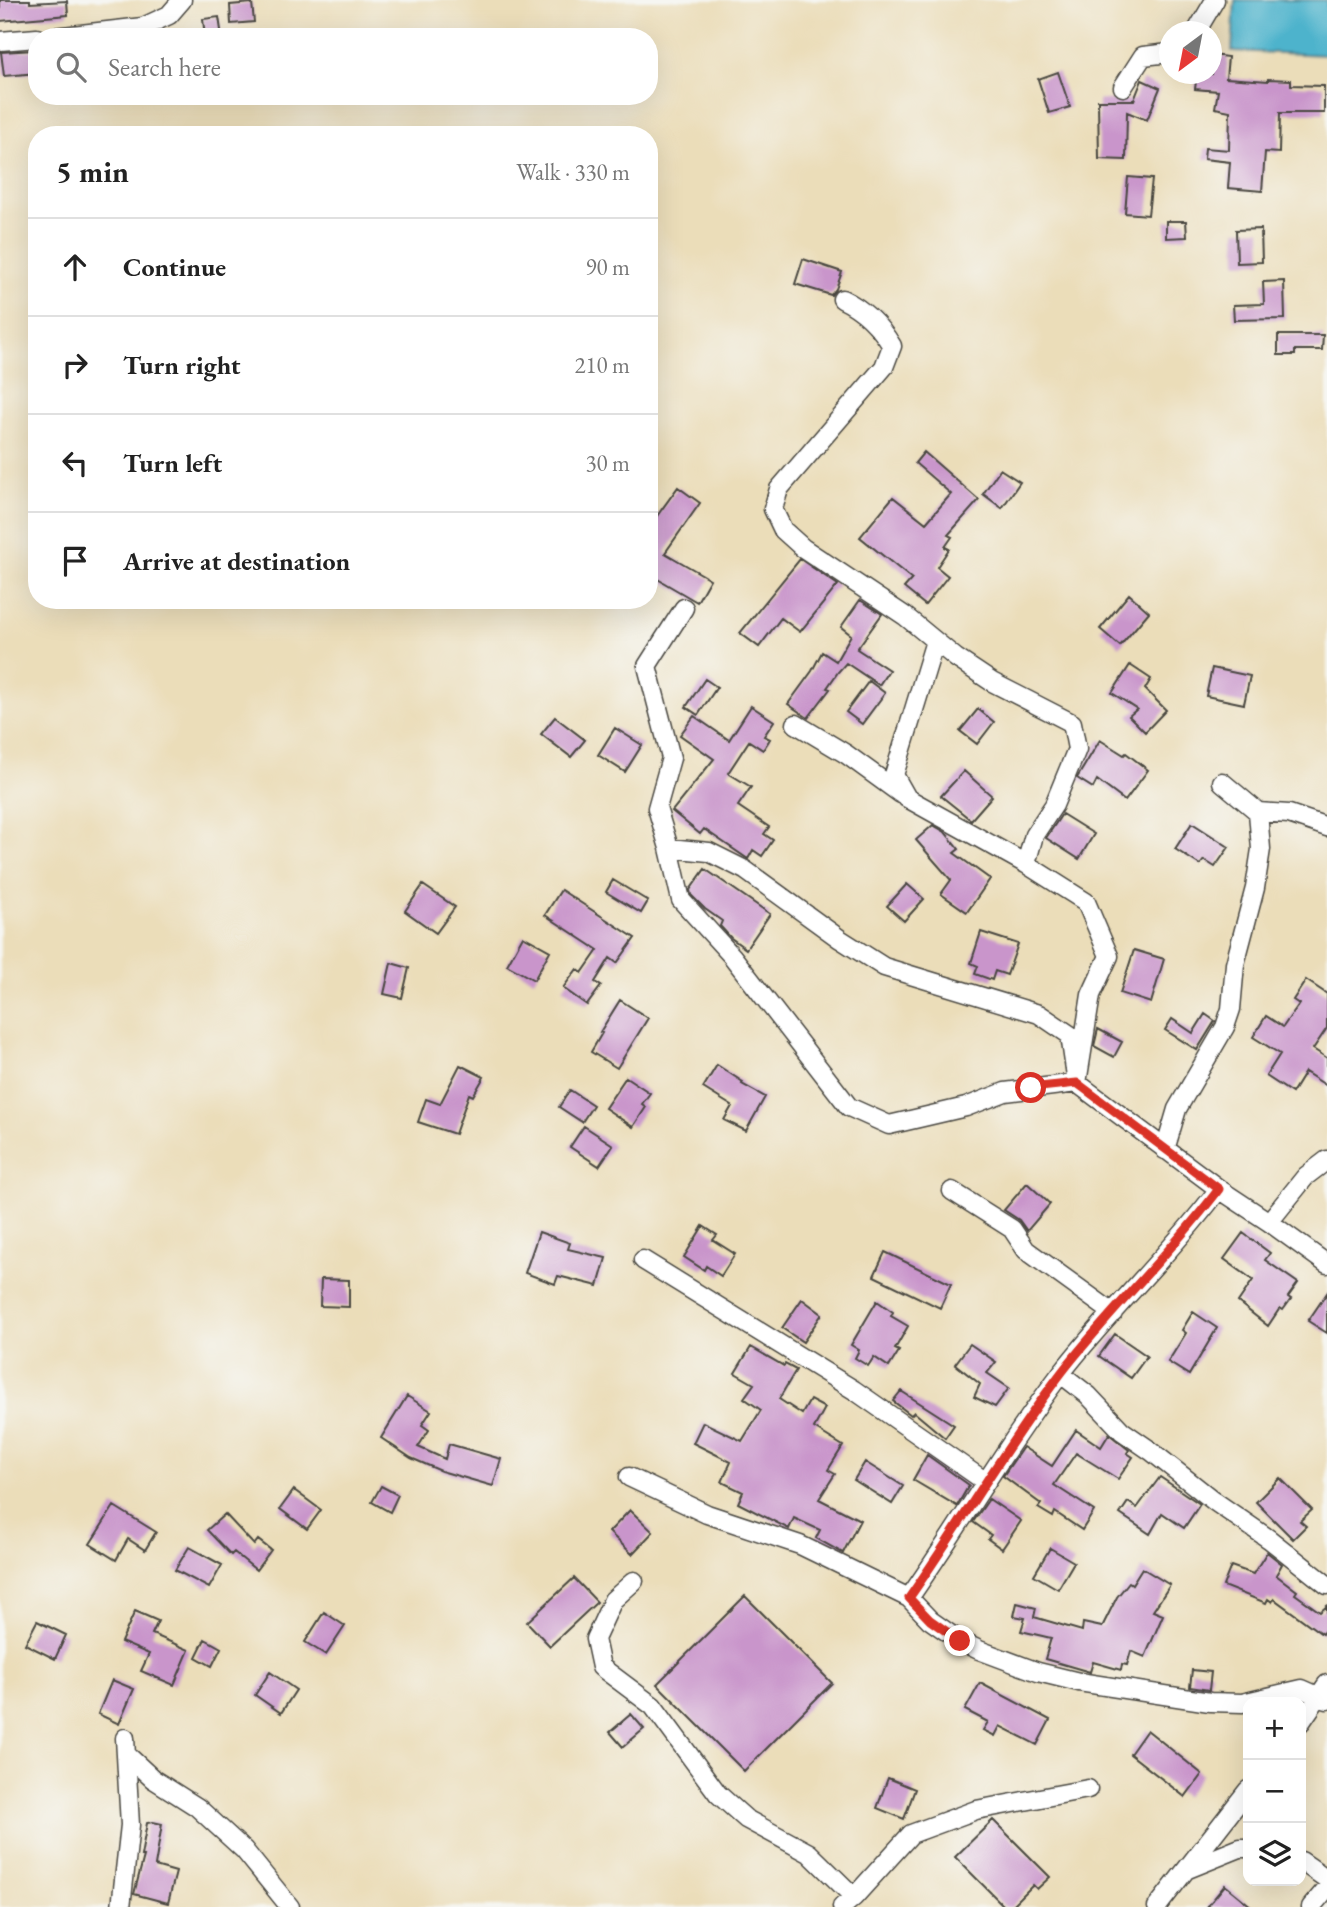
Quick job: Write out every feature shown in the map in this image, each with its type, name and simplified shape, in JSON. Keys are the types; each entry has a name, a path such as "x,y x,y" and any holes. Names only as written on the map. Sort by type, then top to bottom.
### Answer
{"street":[{"path":"1203,21 1215,0"},
{"path":"134,28 143,27 169,15 181,1"},
{"path":"0,41 28,39"},
{"path":"1123,87 1143,56 1159,54"},
{"path":"842,299 858,307 892,346 884,367 779,489 773,509 783,530 803,548 905,616 992,682 1072,723 1077,749 1054,805 1034,835 1026,863"},
{"path":"684,608 647,666 671,758 657,808 681,900 732,956 849,1107 889,1125 966,1107 1005,1091 1077,1083 1099,1097 1165,1150 1327,1264"},
{"path":"907,798 894,775 935,641"},
{"path":"796,724 846,754 907,798 1026,863 1086,902 1108,956 1091,995 1077,1083"},
{"path":"1222,782 1258,812 1301,817 1327,827"},
{"path":"1165,1150 1177,1109 1225,1027 1231,1009 1235,964 1255,888 1261,849 1258,812"},
{"path":"669,848 709,852 745,870 840,939 884,967 1039,1014 1070,1035 1077,1083"},
{"path":"1269,1222 1306,1176 1327,1160"},
{"path":"909,1598 1061,1374 1219,1189"},
{"path":"952,1191 1012,1229 1026,1250 1113,1313"},
{"path":"643,1260 853,1390 986,1482"},
{"path":"1061,1374 1088,1395 1122,1431 1327,1585"},
{"path":"629,1477 707,1514 800,1545 909,1598 930,1620 960,1641 1052,1676 1210,1702 1242,1703 1301,1689 1324,1693 1306,1716"},
{"path":"634,1581 613,1600 595,1639 601,1667 653,1706 718,1794 746,1819 809,1853 848,1902 911,1834 976,1810 1088,1789"},
{"path":"121,1907 130,1825 126,1746 153,1779 197,1807 244,1850 290,1907"},
{"path":"1157,1907 1243,1796"},
{"path":"1188,1868 1243,1848"},
{"path":"1306,1864 1327,1879"},
{"path":"1311,1907 1327,1888"}],"water":[{"path":"1235,0 1327,0 1327,55 1232,51"}],"building":[{"path":"0,0 30,0 30,3 67,1 68,15 0,21"},
{"path":"252,3 254,22 231,24 230,5"},
{"path":"219,17 221,28 204,28 203,19"},
{"path":"28,50 28,74 4,76 1,52"},
{"path":"1222,56 1228,57 1226,78 1291,80 1291,85 1324,86 1324,113 1280,113 1279,153 1265,152 1262,191 1228,188 1230,162 1204,159 1205,148 1229,150 1230,111 1215,108 1218,91 1195,89 1196,84 1222,84"},
{"path":"1058,72 1070,107 1049,113 1038,79"},
{"path":"1142,80 1160,88 1147,120 1127,112 1126,160 1099,159 1098,100 1134,100"},
{"path":"1128,177 1152,179 1148,215 1125,213"},
{"path":"1166,221 1186,221 1187,237 1166,238"},
{"path":"1261,229 1262,262 1237,263 1236,230"},
{"path":"803,259 842,272 831,295 795,284"},
{"path":"1284,281 1285,319 1234,320 1233,305 1264,304 1263,282"},
{"path":"1278,335 1323,335 1322,350 1295,350 1295,355 1278,355"},
{"path":"924,452 979,500 948,535 952,537 945,547 949,549 937,567 948,576 925,605 904,588 912,579 860,537 893,497 926,523 951,494 915,463"},
{"path":"1000,469 1020,482 1002,508 983,494"},
{"path":"678,487 700,503 665,553 710,579 697,602 658,579 658,515"},
{"path":"800,559 838,585 800,632 781,618 759,647 740,633"},
{"path":"1129,594 1149,612 1120,646 1100,629"},
{"path":"860,600 882,614 857,649 889,670 879,685 846,663 808,718 788,704 822,652 836,661 851,635 841,627"},
{"path":"1130,665 1151,679 1145,689 1166,710 1145,732 1129,716 1137,709 1112,693"},
{"path":"1212,668 1250,676 1244,704 1206,696"},
{"path":"705,679 717,687 698,715 686,707"},
{"path":"869,681 885,693 862,724 846,712"},
{"path":"751,706 774,721 764,736 770,739 763,750 749,741 728,773 751,787 738,806 769,827 764,834 773,840 762,856 753,850 748,859 704,829 700,834 672,811 714,759 680,735 694,716 729,740"},
{"path":"978,709 994,722 977,744 960,731"},
{"path":"555,717 585,740 571,757 541,734"},
{"path":"615,728 642,745 625,772 598,755"},
{"path":"1100,740 1124,755 1126,753 1148,770 1125,801 1097,780 1093,788 1077,778"},
{"path":"964,771 992,796 971,820 941,796"},
{"path":"1062,814 1094,834 1079,859 1046,838"},
{"path":"1192,823 1229,847 1215,867 1204,860 1200,865 1175,849"},
{"path":"933,825 945,832 959,849 954,853 990,879 967,912 941,894 951,880 916,840"},
{"path":"705,869 770,914 746,949 720,926 722,921 691,895 690,890"},
{"path":"613,880 648,901 641,913 606,892"},
{"path":"907,884 924,899 904,921 887,906"},
{"path":"423,885 455,907 436,933 405,911"},
{"path":"561,890 635,938 617,963 610,958 595,982 601,986 587,1005 563,988 577,969 582,973 598,950 545,915"},
{"path":"981,932 1018,944 1007,975 995,971 992,980 975,974 978,966 971,963"},
{"path":"523,936 550,951 534,980 507,965"},
{"path":"1134,950 1164,959 1151,1003 1120,993"},
{"path":"391,963 409,968 402,998 384,994"},
{"path":"1306,980 1327,994 1327,1028 1313,1049 1327,1058 1327,1086 1305,1072 1292,1093 1266,1076 1280,1054 1253,1037 1266,1016 1283,1027 1299,1004 1293,1000"},
{"path":"620,1000 648,1018 617,1068 591,1052"},
{"path":"1205,1014 1215,1021 1197,1050 1165,1030 1172,1019 1193,1033"},
{"path":"1098,1029 1122,1042 1114,1057 1094,1046"},
{"path":"460,1065 484,1077 473,1096 469,1094 455,1134 418,1122 426,1099 440,1104"},
{"path":"717,1065 765,1097 746,1131 724,1120 732,1106 703,1088"},
{"path":"626,1077 650,1093 642,1104 646,1107 633,1127 605,1108"},
{"path":"570,1090 593,1105 582,1122 559,1107"},
{"path":"584,1126 613,1145 599,1166 570,1147"},
{"path":"1027,1183 1050,1204 1027,1231 1019,1220 1004,1210"},
{"path":"703,1226 717,1235 713,1240 735,1254 721,1276 706,1266 704,1270 684,1257"},
{"path":"539,1232 570,1243 568,1249 606,1258 598,1286 558,1276 555,1284 525,1273"},
{"path":"1243,1233 1270,1253 1265,1260 1298,1283 1288,1297 1291,1299 1283,1310 1280,1308 1268,1326 1238,1302 1253,1280 1224,1259"},
{"path":"885,1252 951,1284 940,1308 874,1276"},
{"path":"321,1279 349,1280 349,1307 320,1306"},
{"path":"1327,1293 1327,1333 1308,1321"},
{"path":"802,1299 822,1314 803,1342 782,1328"},
{"path":"877,1301 893,1312 891,1316 908,1326 895,1349 899,1351 889,1367 874,1357 868,1366 855,1358 859,1350 851,1345"},
{"path":"1193,1312 1217,1328 1189,1375 1168,1362 1186,1333 1182,1330"},
{"path":"1115,1334 1147,1356 1131,1378 1099,1356"},
{"path":"970,1344 996,1362 987,1373 1009,1388 995,1407 974,1397 980,1384 955,1364"},
{"path":"751,1347 796,1370 779,1399 802,1414 810,1400 825,1408 814,1428 843,1446 828,1470 835,1474 819,1499 860,1520 843,1553 816,1538 820,1530 794,1518 789,1529 738,1503 743,1492 722,1482 731,1462 693,1443 703,1422 742,1441 761,1410 744,1398 754,1384 735,1373"},
{"path":"901,1391 954,1425 945,1438 914,1412 911,1415 893,1401"},
{"path":"407,1396 431,1411 422,1425 429,1430 418,1447 445,1459 449,1444 501,1459 493,1486 441,1471 411,1458 381,1438"},
{"path":"1076,1430 1101,1447 1109,1434 1129,1450 1127,1453 1133,1457 1118,1479 1076,1453 1054,1485 1094,1511 1082,1530 1055,1512 1053,1517 1038,1508 1041,1504 1003,1476 1023,1447 1052,1466"},
{"path":"927,1455 969,1485 957,1506 913,1480"},
{"path":"865,1462 903,1486 892,1504 854,1480"},
{"path":"1160,1477 1200,1504 1184,1528 1162,1513 1150,1534 1120,1514 1128,1502 1137,1508"},
{"path":"1280,1478 1312,1510 1300,1521 1306,1526 1293,1539 1256,1502"},
{"path":"381,1486 398,1495 390,1512 372,1502"},
{"path":"294,1490 321,1510 307,1529 280,1509"},
{"path":"989,1499 1021,1521 1002,1549 988,1539 991,1535 973,1522"},
{"path":"114,1506 156,1532 145,1550 128,1539 116,1560 90,1544"},
{"path":"630,1510 653,1532 632,1554 609,1532"},
{"path":"225,1514 254,1545 258,1540 271,1550 256,1570 234,1552 231,1555 207,1530"},
{"path":"189,1547 222,1565 209,1588 175,1570"},
{"path":"1050,1548 1074,1562 1058,1589 1034,1575"},
{"path":"1267,1552 1282,1564 1276,1575 1297,1591 1295,1594 1320,1612 1327,1606 1327,1627 1322,1634 1274,1599 1272,1602 1268,1599 1266,1603 1223,1586 1231,1566 1253,1574"},
{"path":"1142,1568 1170,1585 1153,1611 1163,1615 1145,1657 1131,1651 1127,1665 1122,1664 1121,1670 1093,1662 1090,1672 1045,1659 1051,1638 1021,1631 1025,1618 1014,1616 1017,1603 1036,1608 1034,1617 1082,1631 1083,1623 1102,1627 1117,1597 1129,1582 1132,1584"},
{"path":"574,1578 597,1602 550,1646 527,1622"},
{"path":"745,1596 832,1683 744,1771 657,1684"},
{"path":"135,1611 158,1621 152,1634 189,1650 174,1685 141,1671 149,1654 121,1642"},
{"path":"324,1612 345,1626 326,1655 305,1642"},
{"path":"37,1621 66,1635 55,1659 25,1644"},
{"path":"205,1639 221,1648 212,1666 196,1657"},
{"path":"1192,1670 1211,1672 1209,1690 1190,1687"},
{"path":"270,1672 296,1690 281,1713 255,1695"},
{"path":"112,1680 134,1689 119,1724 98,1714"},
{"path":"980,1683 1050,1720 1037,1745 1000,1726 995,1736 983,1730 988,1722 965,1710"},
{"path":"631,1714 644,1729 623,1747 610,1732"},
{"path":"1147,1730 1202,1774 1185,1797 1130,1754"},
{"path":"888,1778 915,1789 904,1819 877,1808"},
{"path":"993,1820 1050,1877 1037,1889 1033,1885 1011,1907 1005,1907 955,1857"},
{"path":"147,1823 162,1824 155,1866 176,1872 168,1903 134,1894 144,1856 141,1856"},
{"path":"1225,1885 1252,1907 1207,1907"}],"route":[{"path":"960,1641 930,1620 909,1598 1061,1374 1219,1189 1077,1083 1031,1088"}]}
